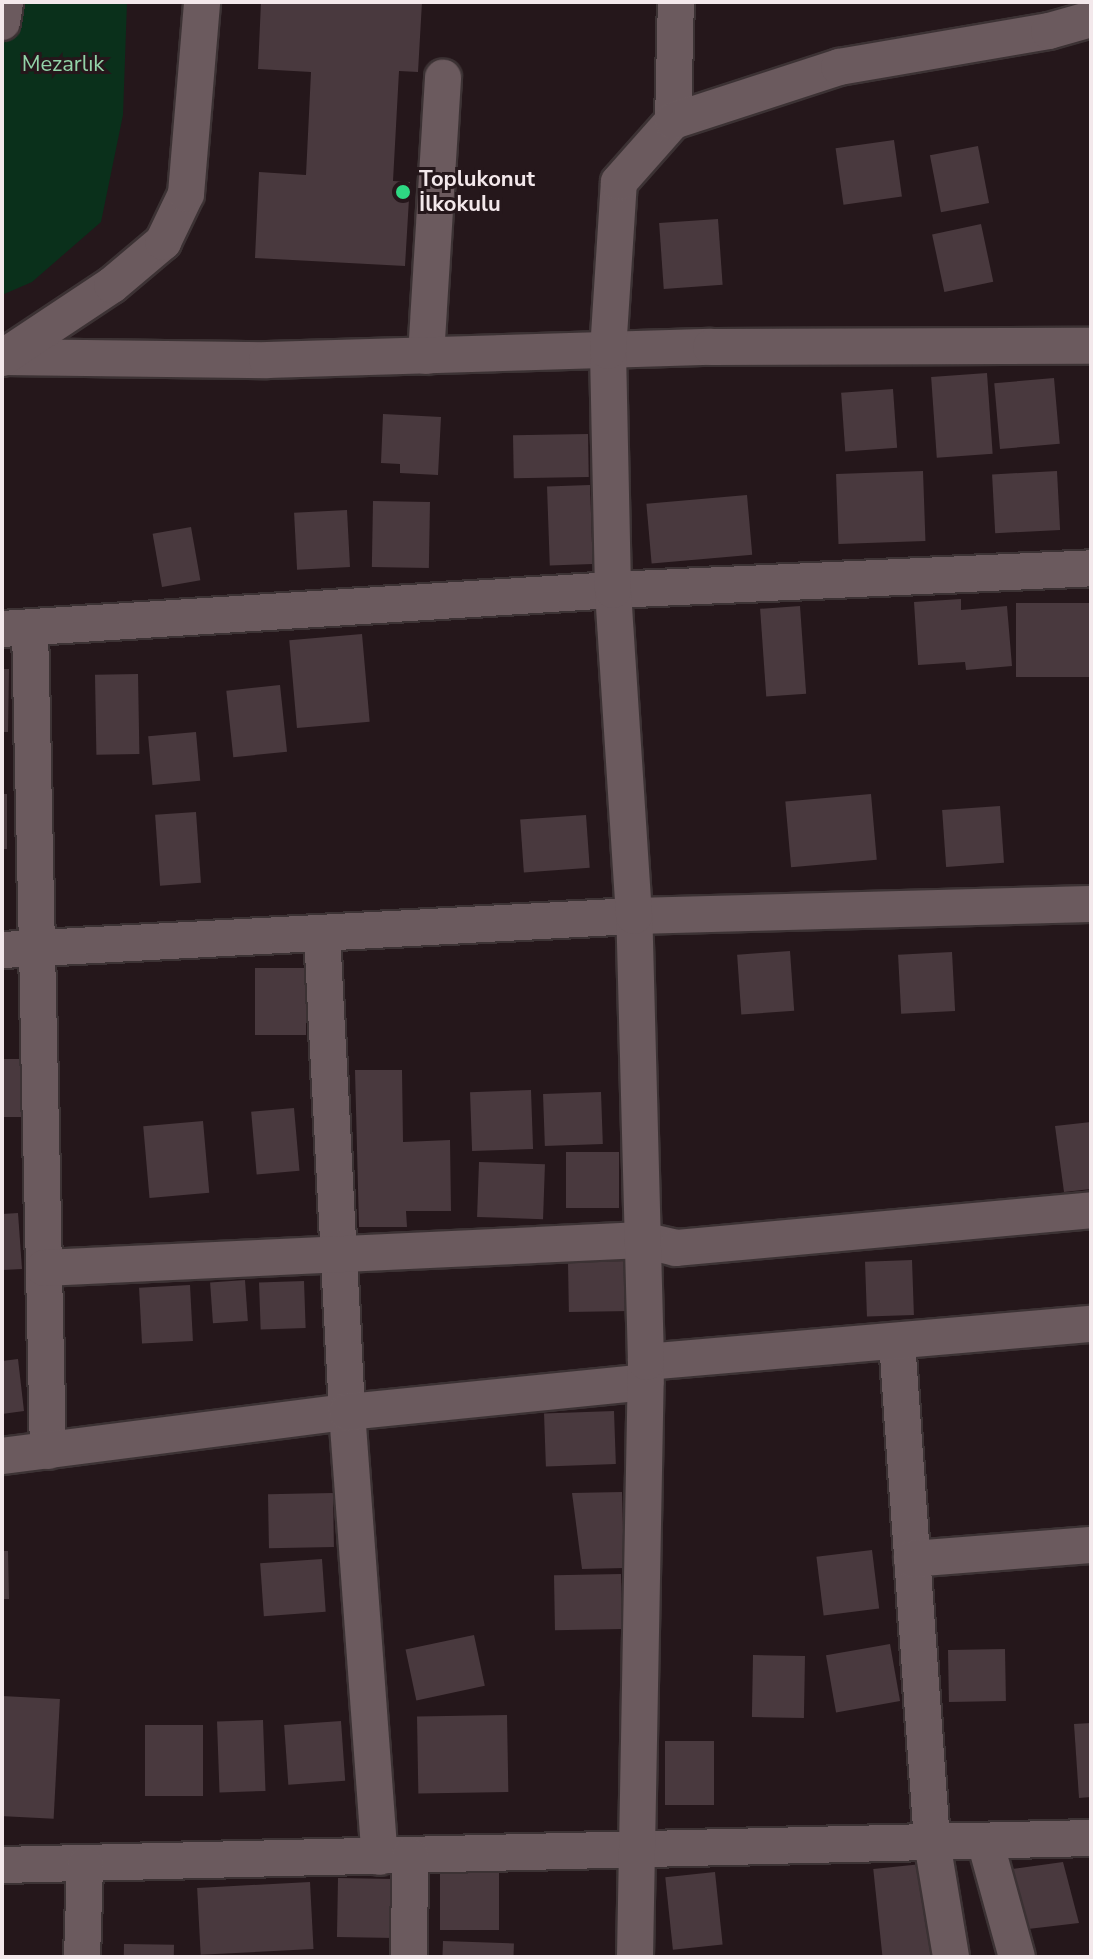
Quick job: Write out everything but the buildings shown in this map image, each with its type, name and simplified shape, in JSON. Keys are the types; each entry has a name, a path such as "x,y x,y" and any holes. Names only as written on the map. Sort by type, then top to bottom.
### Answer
{"street":[{"path":"2,22 5,2"},
{"path":"3,358 112,285 163,242 186,194 202,2"},
{"path":"673,121 676,2"},
{"path":"635,1957 646,1372 634,916 613,590 608,351 619,182 673,121 839,67 1049,31 1091,19"},
{"path":"426,356 443,78"},
{"path":"3,358 426,356 1091,346"},
{"path":"48,1451 44,1268 20,949 16,628 613,590 1091,568"},
{"path":"20,949 634,916 1091,904"},
{"path":"322,934 347,1412 395,1856 409,1957"},
{"path":"44,1268 642,1240 676,1248 1091,1210"},
{"path":"2,1456 897,1341 1091,1324"},
{"path":"897,1341 932,1842 951,1957"},
{"path":"912,1559 1091,1545"},
{"path":"2,1865 85,1866 637,1848 1091,1838"},
{"path":"985,1841 1017,1957"},
{"path":"82,1957 85,1866"}],"green space":[{"name":"Mezarlık","path":"2,2 127,2 123,115 101,222 32,282 2,295"}],"place":[{"name":"Toplukonut İlkokulu","path":"403,192"}]}
